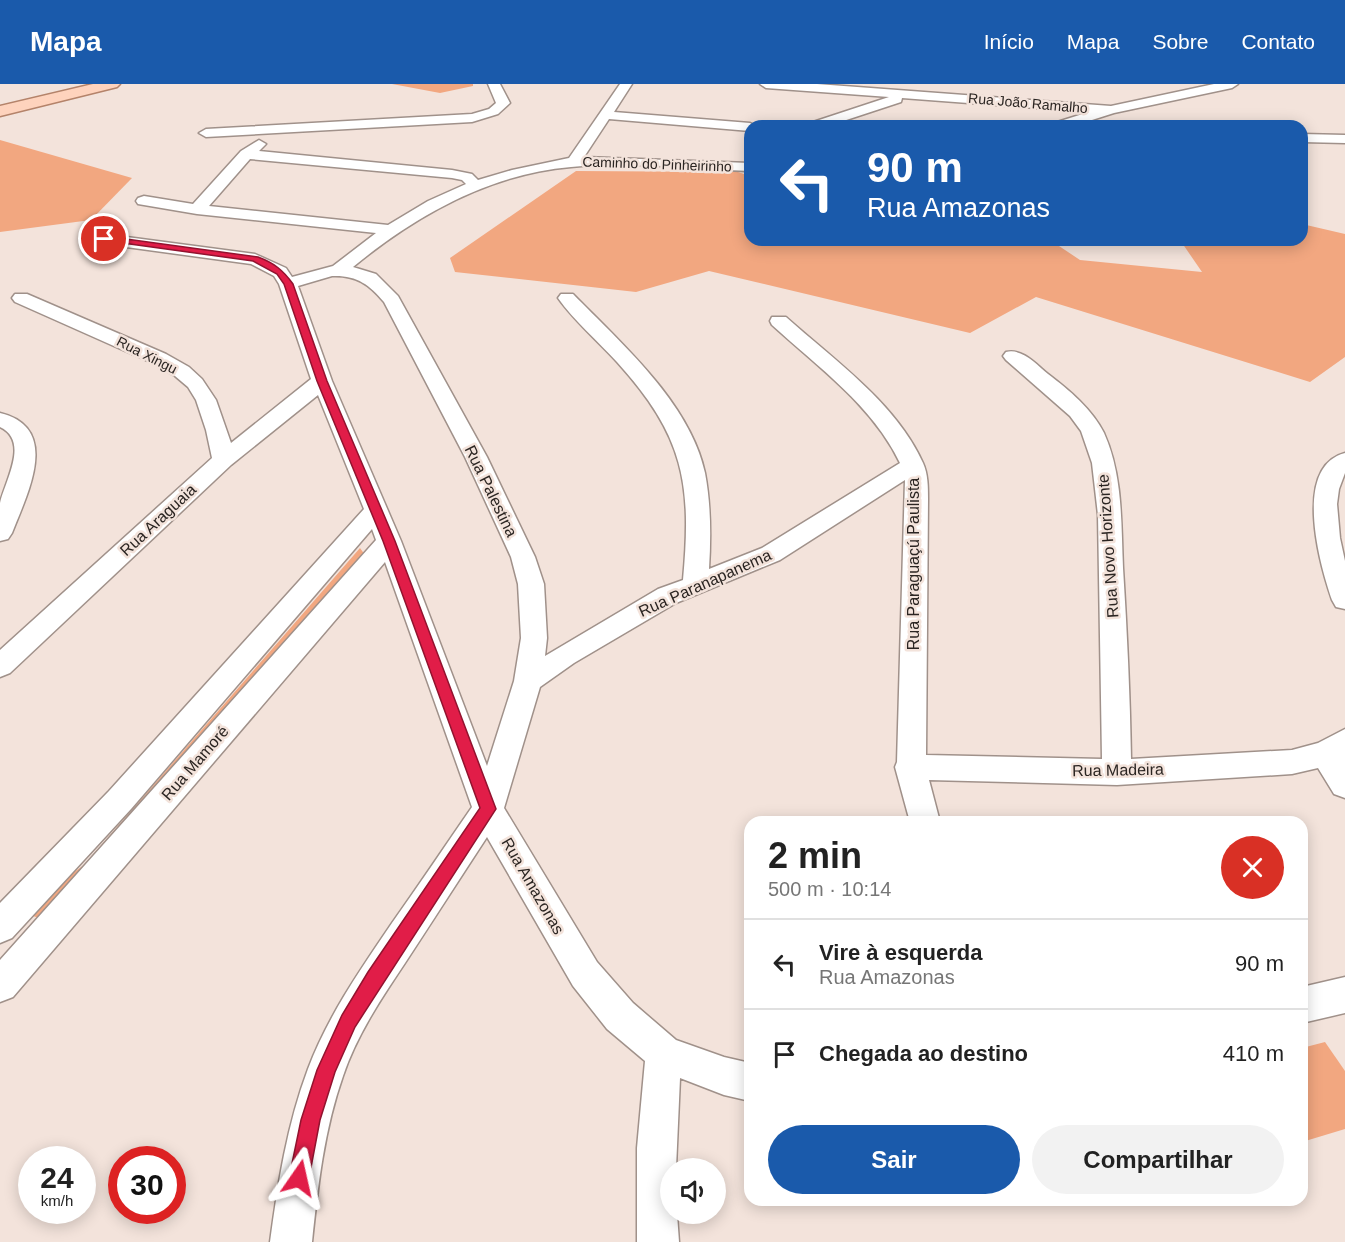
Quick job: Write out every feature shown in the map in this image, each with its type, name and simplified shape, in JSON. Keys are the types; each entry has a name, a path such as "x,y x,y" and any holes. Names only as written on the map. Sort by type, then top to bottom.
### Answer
{"main road":[{"path":"0,111 112,84"}],"street":[{"path":"206,133 472,118 493,112 501,106 503,102 494,84"},
{"path":"574,162 626,84"},
{"name":"Rua João Ramalho","path":"765,84 1111,110"},
{"path":"1078,120 1111,110 1232,84"},
{"path":"833,120 910,95"},
{"path":"606,115 744,126"},
{"path":"197,209 246,154 279,129"},
{"path":"1308,138 1345,139"},
{"path":"702,165 740,152"},
{"path":"246,154 452,174 467,177 474,184"},
{"name":"Caminho do Pinheirinho","path":"340,269 392,230 445,197 474,184 523,171 574,162 744,167"},
{"path":"144,201 392,230"},
{"name":"Rua Amazonas","path":"104,239 255,259 280,272 288,284 322,381 389,541 488,809 585,974 620,1016 664,1054 724,1076 744,1081"},
{"name":"Rua Palestina","path":"288,284 311,275 340,269 372,278 387,293 498,501 523,557 531,584 534,638 528,681 488,809 375,978 349,1021 326,1070 310,1120 299,1178 291,1242"},
{"name":"Rua Xingu","path":"21,298 177,368 194,382 205,399 215,423 223,460"},
{"path":"567,298 651,389 670,414 684,440 698,500 695,585"},
{"name":"Rua Paraguaçú Paulista","path":"779,321 879,414 897,436 913,465 916,495 916,561 910,766 922,816"},
{"name":"Rua Novo Horizonte","path":"1013,356 1076,411 1092,429 1099,449 1105,477 1109,518 1118,772"},
{"name":"Rua Araguaia","path":"0,666 223,460 322,381"},
{"path":"0,419 8,421 21,431 26,449 24,470 0,533"},
{"path":"1345,460 1333,472 1326,495 1327,531 1333,568 1345,600"},
{"name":"Rua Paranapanema","path":"528,681 667,596 771,554 913,465"},
{"name":"Rua Mamoré","path":"0,927 120,800 375,511"},
{"name":"Rua Mamoré","path":"1,985 389,541"},
{"path":"1335,748 1345,785"},
{"name":"Rua Madeira","path":"910,766 1118,772 1292,762 1335,748"},
{"path":"0,967 0,989"},
{"path":"1308,1003 1345,994"},
{"path":"658,1242 655,1188 657,1108 664,1054"}],"shaded area":[{"path":"392,84 473,84 473,86 440,93"},
{"path":"0,140 132,178 91,220 0,232"},
{"path":"576,171 738,172 744,174 744,246 1059,246 1080,260 1202,272 1184,246 1308,246 1308,225 1345,234 1345,357 1310,382 1036,297 970,333 709,271 636,292 455,272 450,258"},
{"path":"360,548 365,555 42,919 30,915 35,900 84,865"},
{"path":"1325,1042 1345,1071 1345,1129 1308,1140 1308,1046"}],"route":[{"path":"104,239 236,255 255,259 280,272 288,284 322,381 389,541 488,809 375,978 349,1021 326,1070 310,1120 299,1178"}]}
